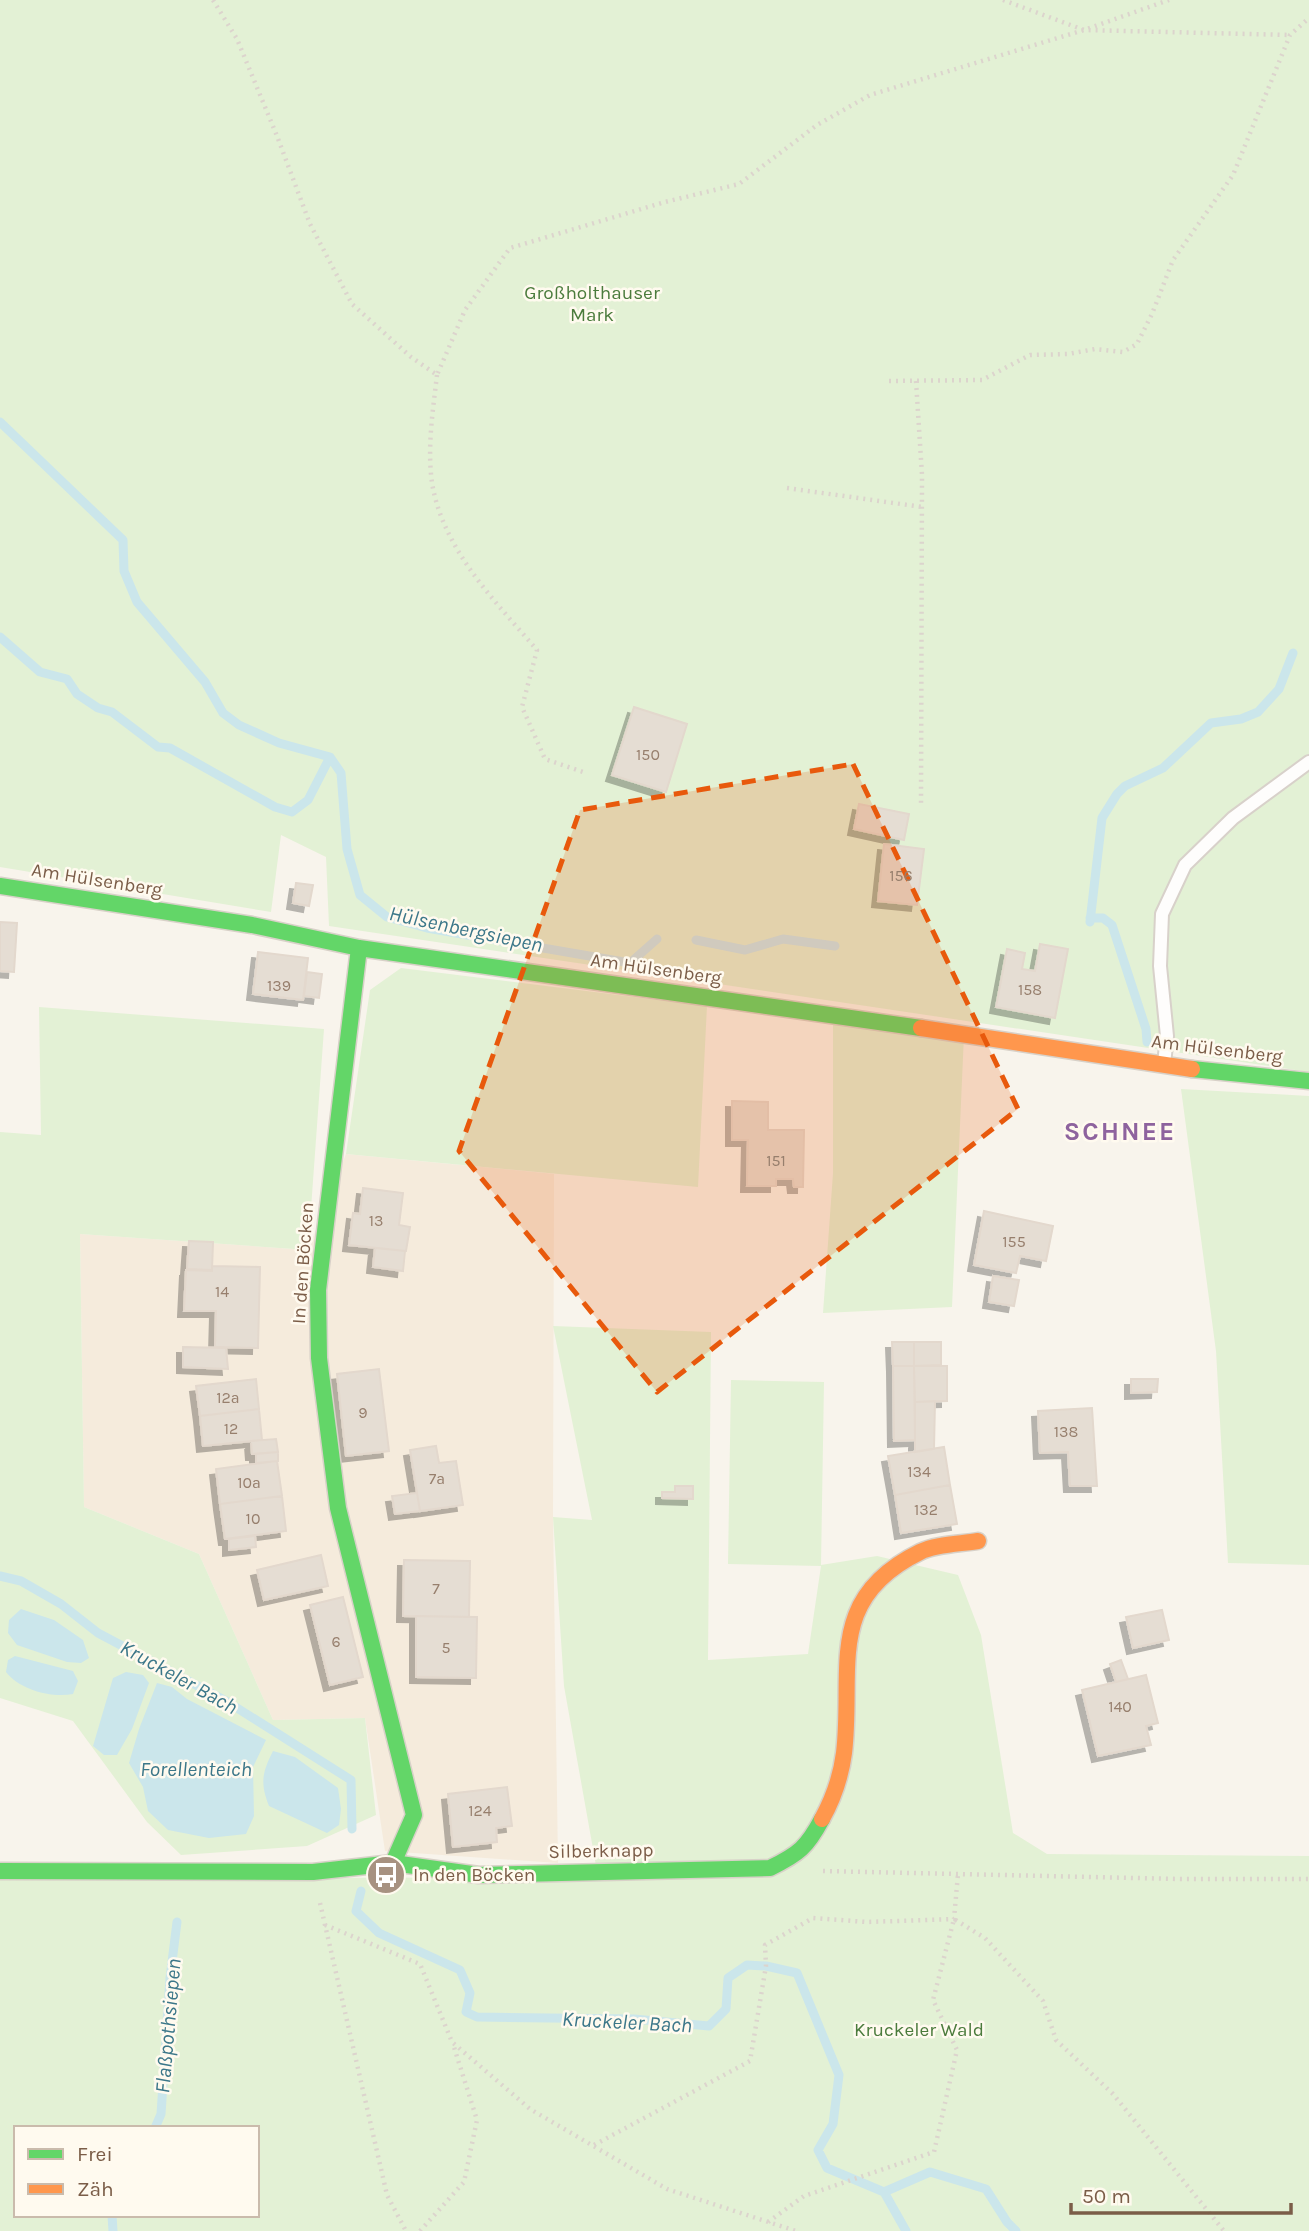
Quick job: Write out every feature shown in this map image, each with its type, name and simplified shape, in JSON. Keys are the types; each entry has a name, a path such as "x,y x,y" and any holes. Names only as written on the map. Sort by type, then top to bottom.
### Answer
{"street":[{"name":"Am Hülsenberg","path":"0,886 252,925 359,948 1164,1065 1309,1081"},
{"name":"In den Böcken","path":"359,948 318,1290 319,1358 338,1508 414,1815 393,1863"},
{"name":"Silberknapp","path":"0,1871 313,1872 393,1863 479,1875 770,1868 795,1856 812,1838 833,1798 844,1754 847,1645 859,1605 886,1574 922,1551 978,1541"}],"lane":[{"path":"1164,1065 1167,1036 1160,966 1161,914 1185,865 1233,818 1309,762"}],"path":[{"path":"213,0 237,39 310,224 352,303 411,357 437,375"},
{"path":"1003,0 1084,30 1290,35"},
{"path":"583,772 545,759 522,707 537,650 475,578 443,522 432,483 431,449 437,375 465,310 510,248 665,202 739,184 817,125 870,95 1084,30 1169,0"},
{"path":"888,381 982,380 1030,355 1068,354 1095,349 1123,352 1137,344 1173,260 1233,175 1290,35 1309,18"},
{"path":"916,381 922,475 921,804"},
{"path":"788,488 922,507"},
{"path":"815,1871 1309,1879"},
{"path":"768,2222 804,2196 934,2152 957,2050 933,2000 954,1919 958,1874"},
{"path":"593,2145 750,2061 766,1966 765,1945 813,1918 867,1922 954,1919 985,1938 1043,2001 1056,2040 1113,2094 1224,2231"},
{"path":"406,2231 387,2195 325,1926 420,1964 452,2042 477,2120 464,2182 420,2231"},
{"path":"452,2042 530,2109 667,2189 796,2231"}],"highlighted area":[{"path":"853,764 1018,1109 657,1392 459,1151 580,810"}],"shaded area":[{"path":"346,1154 554,1174 553,1517 558,1863 385,1851 365,1718 273,1720 199,1554 84,1507 80,1234 308,1250"}],"green space":[{"name":"Großholthauser Mark","path":"0,0 1309,0 1309,1072 329,926 326,857 281,835 271,912 0,867"},
{"path":"401,968 707,1006 698,1187 346,1154 370,990"},
{"path":"39,1007 324,1029 308,1250 80,1234 84,1507 199,1554 273,1720 365,1718 376,1815 307,1846 181,1855 147,1822 73,1721 0,1698 0,1132 41,1135"},
{"path":"833,1015 964,1035 952,1307 823,1313 833,1173"},
{"path":"1181,1089 1309,1096 1309,1565 1228,1563 1216,1351"},
{"name":"Kruckeler Wald","path":"553,1326 711,1332 708,1660 808,1654 821,1566 728,1564 731,1380 824,1382 821,1565 877,1556 958,1575 981,1635 1013,1833 1047,1854 1309,1856 1309,2231 0,2231 0,1879 598,1877 564,1686 553,1517 592,1520"}],"water":[{"path":"21,1609 54,1620 83,1640 89,1658 81,1663 67,1662 17,1645 8,1633 9,1620"},
{"path":"15,1656 73,1671 78,1681 73,1694 46,1694 19,1684 6,1672 8,1660"},
{"name":"Forellenteich","path":"126,1672 143,1675 149,1683 132,1729 117,1755 104,1755 93,1746 113,1678"},
{"name":"Forellenteich","path":"157,1683 172,1687 187,1699 266,1740 253,1767 254,1816 246,1834 209,1838 168,1830 148,1811 143,1787 129,1763"},
{"name":"Forellenteich","path":"273,1751 295,1757 338,1788 341,1809 339,1825 327,1833 269,1806 264,1791 264,1778"}],"building":[{"path":"634,707 687,724 666,792 612,775"},
{"path":"859,804 909,814 904,840 854,829"},
{"path":"884,844 924,849 917,905 878,901"},
{"path":"296,883 313,885 309,906 293,903"},
{"path":"0,922 17,923 14,972 0,971"},
{"path":"1040,944 1068,949 1055,1018 996,1007 1007,949 1025,953 1022,969 1035,971"},
{"path":"258,952 308,958 303,1000 253,994"},
{"path":"307,972 322,974 319,998 304,996"},
{"path":"732,1101 768,1102 768,1130 804,1130 803,1187 794,1187 793,1179 776,1179 776,1186 747,1186 748,1140 732,1140"},
{"path":"363,1188 403,1193 399,1225 410,1227 406,1251 349,1245 353,1213 360,1214"},
{"path":"984,1211 1053,1226 1046,1261 1020,1256 1016,1273 974,1265"},
{"path":"189,1241 213,1242 212,1270 187,1269"},
{"path":"375,1248 405,1251 403,1271 373,1267"},
{"path":"212,1266 260,1267 258,1348 215,1347 216,1311 184,1311 186,1270 212,1271"},
{"path":"993,1276 1019,1280 1014,1306 989,1302"},
{"path":"892,1342 914,1342 914,1366 893,1366"},
{"path":"914,1342 941,1342 941,1365 914,1366"},
{"path":"183,1347 226,1348 228,1369 183,1367"},
{"path":"893,1366 914,1366 915,1440 894,1441"},
{"path":"914,1366 947,1366 947,1401 915,1402"},
{"path":"379,1369 389,1451 346,1456 337,1374"},
{"path":"256,1379 259,1409 200,1416 196,1386"},
{"path":"1131,1379 1158,1379 1157,1392 1131,1393"},
{"path":"935,1401 934,1449 915,1452 915,1402"},
{"path":"1092,1408 1097,1486 1070,1486 1068,1452 1040,1453 1038,1411"},
{"path":"259,1409 262,1440 203,1446 200,1416"},
{"path":"276,1439 278,1452 252,1454 251,1441"},
{"path":"436,1446 439,1463 456,1461 463,1505 420,1511 410,1450"},
{"path":"944,1447 950,1485 895,1495 888,1456"},
{"path":"278,1452 278,1461 256,1463 256,1454"},
{"path":"277,1461 282,1496 220,1504 216,1469"},
{"path":"950,1485 957,1524 901,1533 895,1495"},
{"path":"675,1486 693,1486 693,1499 662,1498 662,1492 675,1492"},
{"path":"417,1493 420,1511 395,1514 392,1496"},
{"path":"282,1496 286,1531 225,1539 220,1504"},
{"path":"255,1536 256,1547 229,1550 229,1539"},
{"path":"321,1555 328,1586 264,1600 257,1570"},
{"path":"404,1560 470,1561 469,1617 403,1616"},
{"path":"343,1597 363,1677 330,1685 310,1605"},
{"path":"1162,1610 1169,1640 1133,1648 1126,1617"},
{"path":"416,1616 477,1617 476,1678 416,1677"},
{"path":"1121,1660 1128,1679 1116,1682 1110,1664"},
{"path":"1146,1675 1158,1723 1146,1726 1151,1745 1098,1756 1082,1690"},
{"path":"507,1787 512,1826 496,1828 497,1842 453,1847 448,1794"}],"waterway":[{"name":"Hülsenbergsiepen","path":"0,422 123,540 124,571 137,602 205,682 223,713 239,725 279,743 330,757 341,773 347,849 360,895 387,917 427,928 630,963 657,939"},
{"path":"0,637 40,672 67,679 77,694 98,708 112,712 158,747 170,748 275,807 292,812 308,800 330,757"},
{"name":"Hülsenbergsiepen","path":"1090,922 1102,818 1117,794 1125,786 1163,768 1211,723 1241,719 1258,712 1279,689 1293,653"},
{"path":"1090,918 1103,918 1112,925 1146,1029 1147,1042"},
{"name":"Hülsenbergsiepen","path":"696,940 745,950 783,939 835,946"},
{"name":"Kruckeler Bach","path":"0,1576 21,1581 61,1604 98,1633 226,1701 351,1780 352,1829"},
{"name":"Kruckeler Bach","path":"361,1891 356,1911 379,1933 460,1970 470,1993 466,2012 477,2017 634,2019 709,2026 726,2009 728,1978 747,1965 797,1973 839,2075 833,2124 818,2150 827,2168 884,2192 930,2172 986,2189 1016,2231"},
{"name":"Flaßpothsiepen","path":"156,2126 161,2114 170,1978 177,1922"},
{"path":"884,2192 906,2231"},
{"name":"Flaßpothsiepen","path":"112,2217 113,2231"}],"traffic: fast":[{"path":"0,886 252,925 359,948 921,1028"},
{"path":"359,948 318,1290 319,1358 338,1508 414,1815 393,1863"},
{"path":"1192,1069 1309,1081"},
{"path":"0,1871 313,1872 393,1863 479,1875 770,1868 801,1849 822,1819"}],"traffic: slow":[{"path":"921,1028 1192,1069"},
{"path":"822,1819 836,1787 844,1753 847,1665 856,1614 869,1591 890,1571 920,1552 978,1541"}],"place":[{"name":"In den Böcken","path":"386,1875"}],"district":[{"name":"SCHNEE","path":"1120,1131"}]}
